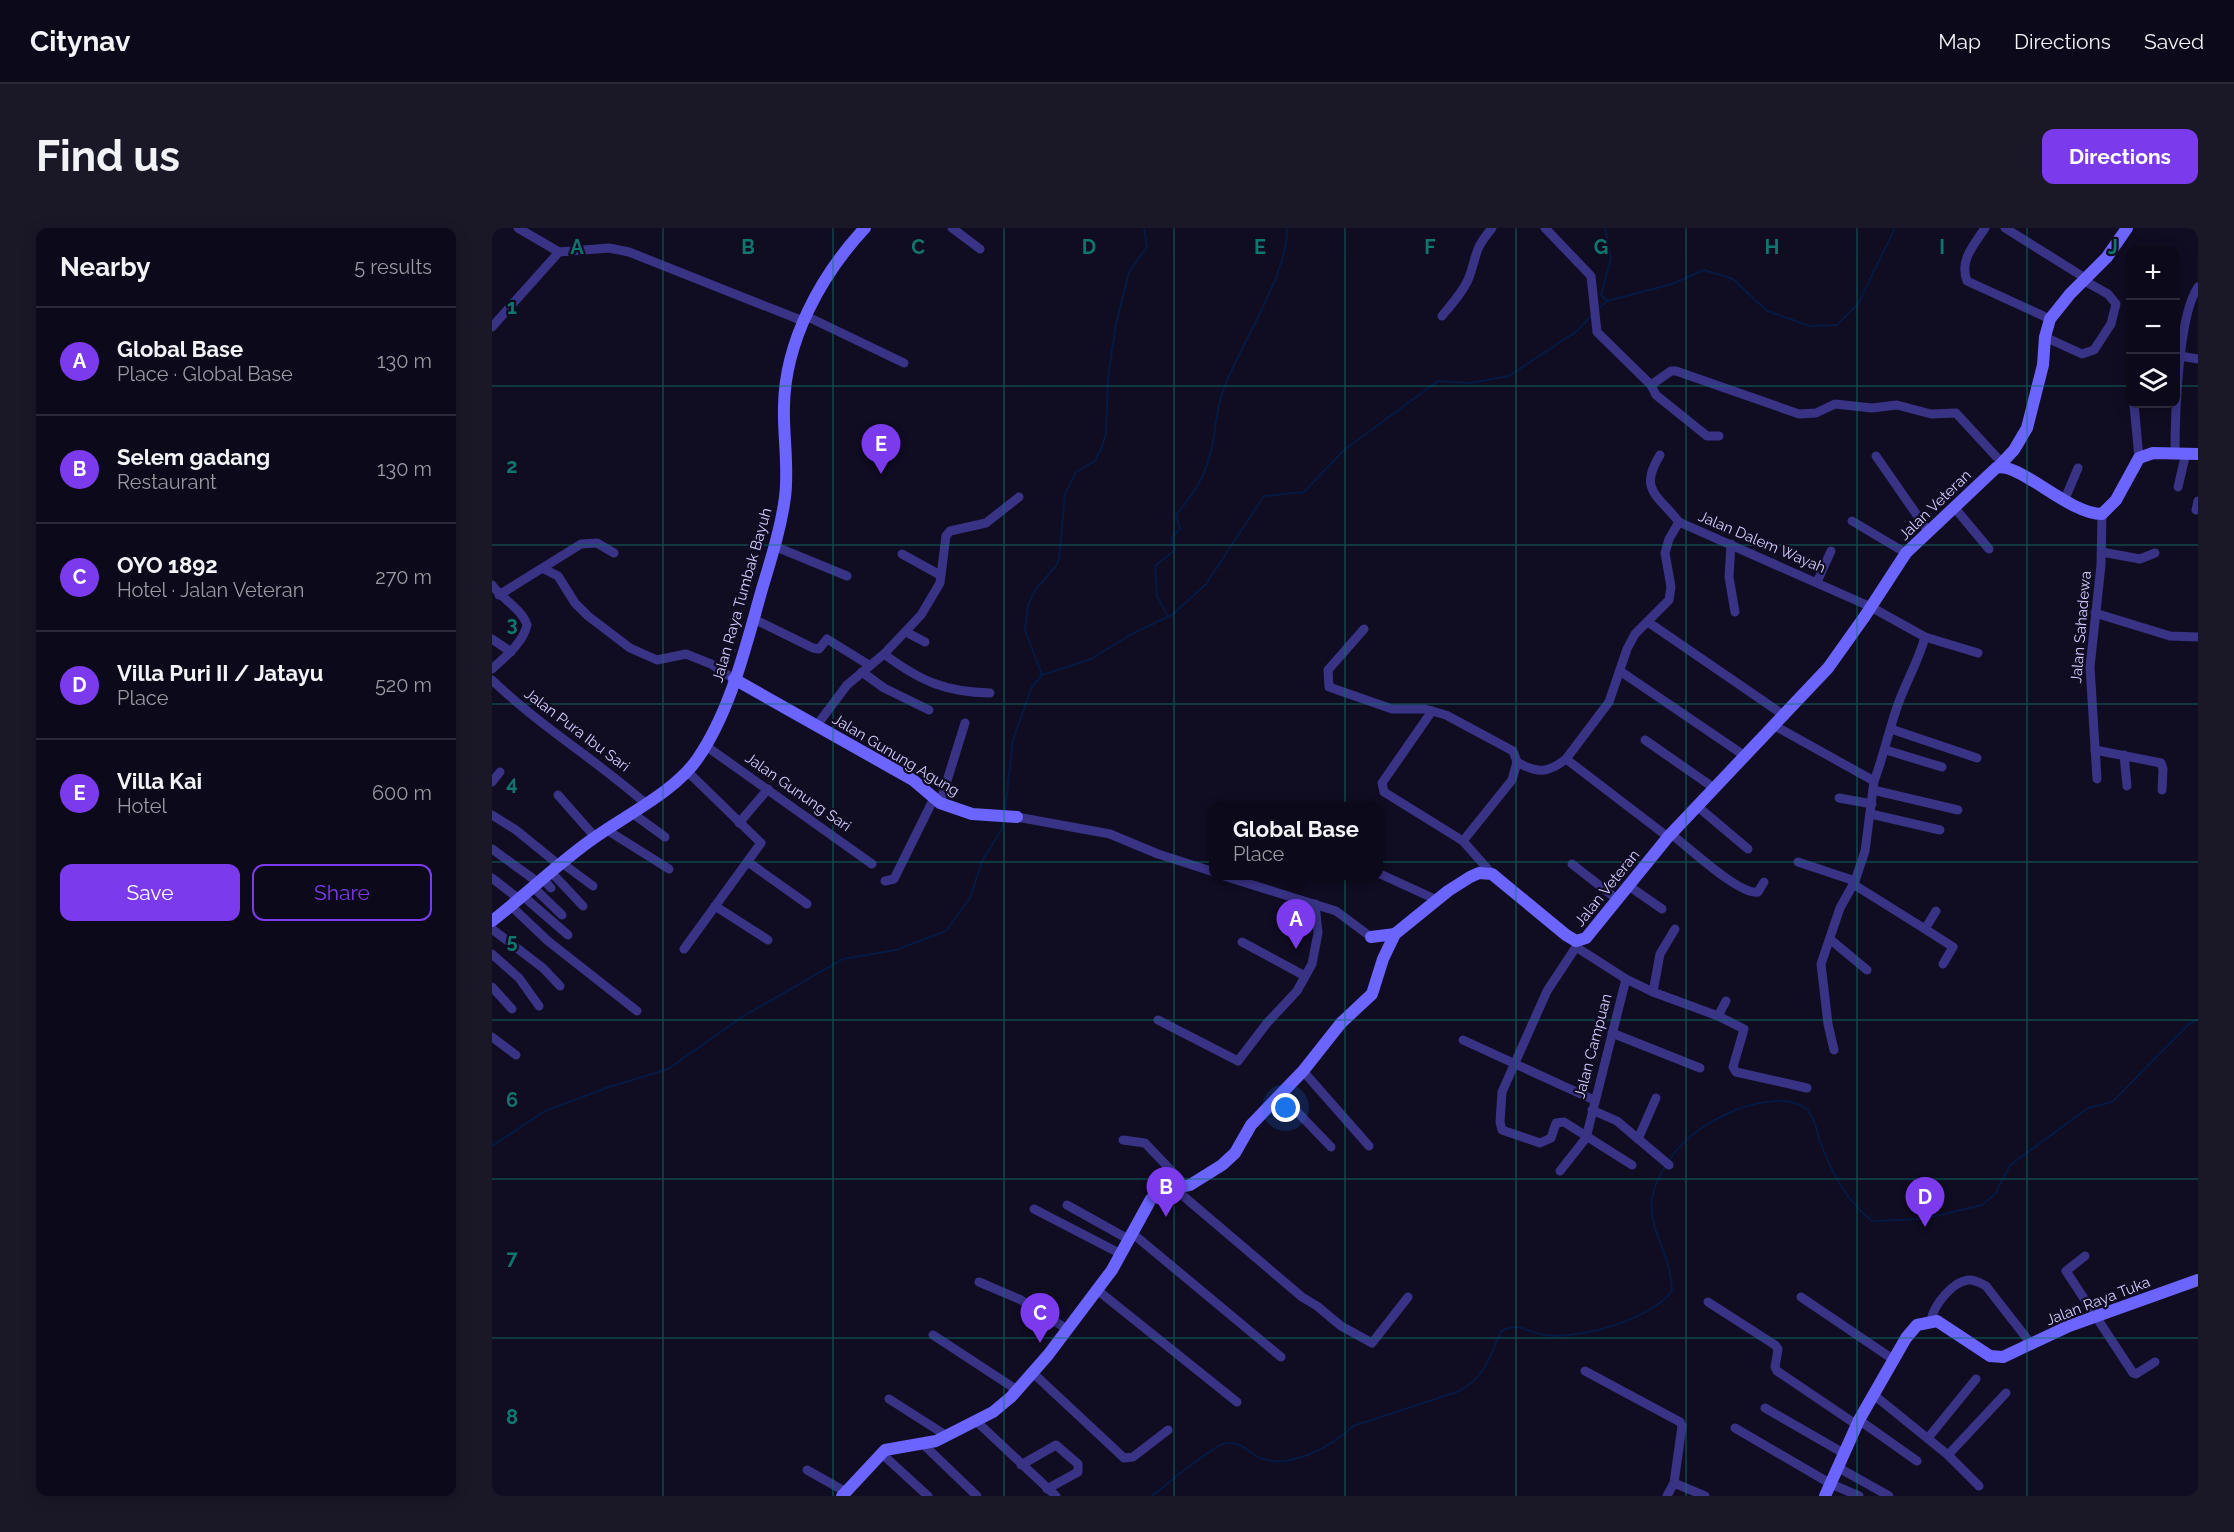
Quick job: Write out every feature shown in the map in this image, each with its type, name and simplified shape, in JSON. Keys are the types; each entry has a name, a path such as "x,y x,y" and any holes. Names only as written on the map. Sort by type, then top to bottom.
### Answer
{"street":[{"path":"518,228 559,252 609,248 628,252 804,319 904,363"},
{"name":"Jalan Raya Tumbak Bayuh","path":"492,921 549,877 595,837 632,813 687,771 706,746 734,679 754,619 774,546 785,495 786,382 792,352 804,319 831,270 864,228"},
{"path":"952,228 980,249"},
{"path":"1442,316 1462,290 1468,279 1475,249 1492,228"},
{"path":"1545,228 1588,270 1593,281 1596,303 1595,321 1598,332 1651,385 1656,395 1704,438 1719,436"},
{"path":"1985,228 1968,253 1963,267 1967,281 2050,319 2084,279 2107,257 2127,228"},
{"path":"2005,228 2108,294 2116,304 2111,324 2094,350 2082,354 2045,337"},
{"path":"492,327 559,252"},
{"path":"2197,291 2180,356 2198,360"},
{"name":"Jalan Veteran","path":"1492,874 1578,944 1586,938 1697,806 1785,716 1828,668 1906,553 2014,450 2027,428 2043,365 2045,337 2050,319"},
{"path":"1651,385 1671,371 1676,371 1799,414 1816,413 1835,404 1872,408 1897,405 1931,414 1956,412 2000,464 2064,501 2092,514 2102,514 2116,500 2139,458 2134,408"},
{"path":"2178,487 2186,454 2180,408"},
{"path":"2139,458 2153,453 2186,454"},
{"path":"1660,455 1649,475 1651,489 1679,522"},
{"path":"1876,456 1928,531"},
{"path":"2064,501 2078,468"},
{"path":"817,725 847,685 884,654 921,615 940,583 946,536 950,531 986,524 1019,498"},
{"path":"1954,507 1989,549"},
{"name":"Jalan Sahadewa","path":"2097,779 2090,667 2102,552 2102,514"},
{"name":"Jalan Dalem Wayah","path":"1566,759 1609,702 1627,649 1635,634 1670,600 1665,553 1669,539 1679,522 1871,607 1925,637 1978,654"},
{"path":"1852,522 1906,553"},
{"path":"499,595 581,544 590,542 614,553"},
{"path":"1731,544 1729,578 1735,612"},
{"path":"774,546 847,576"},
{"path":"1817,582 1831,551"},
{"path":"2102,552 2140,559 2155,553"},
{"path":"902,554 940,575"},
{"path":"544,569 558,576 575,603 588,616 630,648 657,660 686,654 711,664 734,679"},
{"path":"492,585 527,622 526,629 511,652 492,669"},
{"path":"2095,613 2170,636 2198,637"},
{"path":"754,619 813,648 819,649 828,639 866,668 884,688 929,710"},
{"path":"1648,622 1785,716"},
{"path":"1364,629 1328,670 1329,687 1392,709 1432,711 1446,715 1499,742 1513,752 1517,762 1512,780 1462,841"},
{"path":"906,632 926,642"},
{"path":"1834,1050 1821,964 1840,908 1854,882 1865,851 1874,786 1887,750 1896,709 1918,661 1925,637"},
{"path":"492,639 511,652"},
{"path":"884,654 912,675 944,688 959,693 990,693"},
{"path":"1620,671 1745,756"},
{"name":"Jalan Gunung Agung","path":"734,679 913,780 937,801 964,812 996,817 1017,817"},
{"name":"Jalan Pura Ibu Sari","path":"492,680 524,710 591,757 645,803"},
{"path":"1432,711 1382,783 1382,788 1384,792 1462,841 1492,874"},
{"path":"885,881 894,879 937,801 965,723"},
{"path":"1775,726 1874,786 1958,810"},
{"path":"1891,729 1977,758"},
{"path":"1645,740 1714,788"},
{"name":"Jalan Gunung Sari","path":"706,746 872,864"},
{"path":"1887,750 1942,767"},
{"path":"2094,750 2161,763 2162,790"},
{"path":"2124,755 2127,786"},
{"path":"1517,762 1533,771 1543,772 1552,769 1566,759 1720,873 1755,893 1764,882"},
{"path":"684,949 761,843 739,823 725,805 687,771"},
{"path":"492,782 500,772"},
{"path":"739,823 768,789"},
{"path":"558,795 595,837"},
{"path":"1839,798 1872,804"},
{"path":"1697,806 1748,849"},
{"path":"632,813 665,837"},
{"path":"1871,814 1940,830"},
{"path":"492,815 516,830 549,877 562,915"},
{"path":"1017,817 1110,834 1158,854 1209,870"},
{"path":"607,830 669,869"},
{"path":"492,849 549,877 583,906"},
{"path":"747,862 807,904"},
{"path":"1797,862 1854,882 1953,947 1943,964"},
{"path":"1572,864 1618,900"},
{"path":"807,1470 843,1495 881,1453 892,1447 924,1445 947,1436 993,1412 1034,1373 1067,1329 1121,1254 1151,1199 1163,1191 1180,1188 1222,1165 1235,1153 1251,1125 1303,1071 1341,1023 1372,994 1383,959 1395,934 1470,877 1479,873 1492,874"},
{"path":"1383,875 1437,900"},
{"path":"549,877 593,886"},
{"path":"492,878 518,900 568,935"},
{"path":"1250,880 1348,918 1371,937 1383,959"},
{"path":"1629,886 1662,909"},
{"path":"518,900 548,941 637,1011"},
{"path":"1158,1020 1238,1061 1267,1023 1297,991 1312,964 1318,933 1315,904"},
{"path":"716,906 768,940"},
{"path":"1925,929 1936,911"},
{"path":"492,929 543,968 560,986"},
{"path":"1653,992 1660,954 1675,929"},
{"path":"1371,937 1395,934"},
{"path":"1831,940 1867,970"},
{"path":"1242,942 1305,976"},
{"path":"1578,944 1547,991 1531,1024 1516,1064 1502,1092 1500,1122 1502,1130 1540,1143 1551,1138 1556,1123 1564,1122 1632,1165"},
{"name":"Jalan Campuan","path":"1560,1171 1586,1138 1626,979 1578,944"},
{"path":"492,954 519,978 539,1006"},
{"path":"1626,979 1653,992 1719,1016 1744,1029 1733,1067 1736,1072 1807,1088"},
{"path":"492,987 512,1009"},
{"path":"1719,1016 1726,1001"},
{"path":"1612,1033 1700,1068"},
{"path":"492,1037 516,1055"},
{"path":"1462,1040 1516,1064 1593,1105 1617,1121 1669,1165"},
{"path":"1303,1071 1369,1146"},
{"path":"1281,1095 1331,1147"},
{"path":"1638,1139 1656,1098"},
{"path":"1123,1140 1144,1143 1180,1188 1302,1297 1370,1346 1408,1297"},
{"path":"1067,1205 1130,1236 1281,1357"},
{"path":"1034,1209 1121,1254"},
{"path":"2085,1256 2067,1271 2133,1373 2136,1374 2155,1362"},
{"path":"1826,1496 1858,1423 1911,1331 1917,1325 1931,1320 1938,1301 1961,1283 1968,1280 1977,1281 1986,1286 2032,1345"},
{"name":"Jalan Raya Tuka","path":"1931,1320 1944,1324 1990,1356 2011,1355 2096,1316 2198,1280"},
{"path":"979,1282 1021,1300 1067,1329"},
{"path":"1096,1289 1237,1402"},
{"path":"1801,1297 1894,1360"},
{"path":"1708,1302 1775,1345 1778,1349 1775,1367 1777,1371 1917,1461"},
{"path":"933,1335 1017,1390"},
{"path":"1585,1371 1680,1422 1682,1426 1674,1483 1667,1496"},
{"path":"1034,1373 1124,1458 1133,1457 1168,1430"},
{"path":"1928,1438 1976,1379"},
{"path":"1948,1455 2006,1393"},
{"path":"1874,1395 1948,1455 1979,1486"},
{"path":"889,1399 947,1436"},
{"path":"1764,1408 1845,1454"},
{"path":"976,1421 1056,1496"},
{"path":"1735,1428 1832,1484 1859,1496"},
{"path":"924,1445 977,1496"},
{"path":"1021,1465 1056,1445 1078,1464 1078,1472 1047,1489"},
{"path":"881,1453 928,1496"},
{"path":"1839,1468 1889,1496"},
{"path":"1674,1483 1705,1496"}],"waterway":[{"path":"1042,675 1025,630 1028,605 1035,590 1056,566 1059,559 1065,494 1076,472 1095,461 1102,447 1106,433 1108,378 1116,324 1129,272 1147,247 1144,228"},
{"path":"1168,616 1157,597 1155,566 1175,550 1171,538 1180,529 1176,515 1196,487 1207,466 1221,397 1280,267 1287,228"},
{"path":"1605,228 1611,258 1601,295 1607,301"},
{"path":"1598,309 1607,301 1672,284 1704,270 1733,279 1767,311 1810,326 1837,325 1858,304 1895,228"},
{"path":"1005,811 1013,739 1032,687 1042,675 1091,659 1130,635 1173,614 1206,584 1264,496 1304,492 1344,450 1438,381 1470,383 1509,376 1577,331 1592,315"},
{"path":"492,1146 545,1111 606,1088 668,1069 742,1017 843,959 896,950 946,931 970,898 982,861 1002,829 1003,819"},
{"path":"1669,1160 1691,1136 1718,1118 1756,1104 1787,1102 1805,1108 1811,1115 1834,1174 1847,1195 1872,1221 1923,1219 1982,1205 1995,1194 2010,1165 2088,1108 2112,1102 2189,1024 2198,1019"},
{"path":"1152,1496 1201,1457 1221,1445 1237,1444 1260,1458 1284,1461 1322,1448 1353,1426 1457,1392 1474,1381 1480,1374 1501,1331 1508,1328 1514,1327 1545,1335 1577,1334 1614,1325 1648,1311 1672,1291 1670,1273 1652,1215 1652,1200 1656,1184 1666,1165"}],"place":[{"name":"Villa Kai","path":"881,474"},
{"name":"Global Base","path":"1296,949"},
{"name":"Selem gadang","path":"1166,1217"},
{"name":"Villa Puri II / Jatayu","path":"1925,1227"},
{"name":"OYO 1892","path":"1040,1343"}]}
